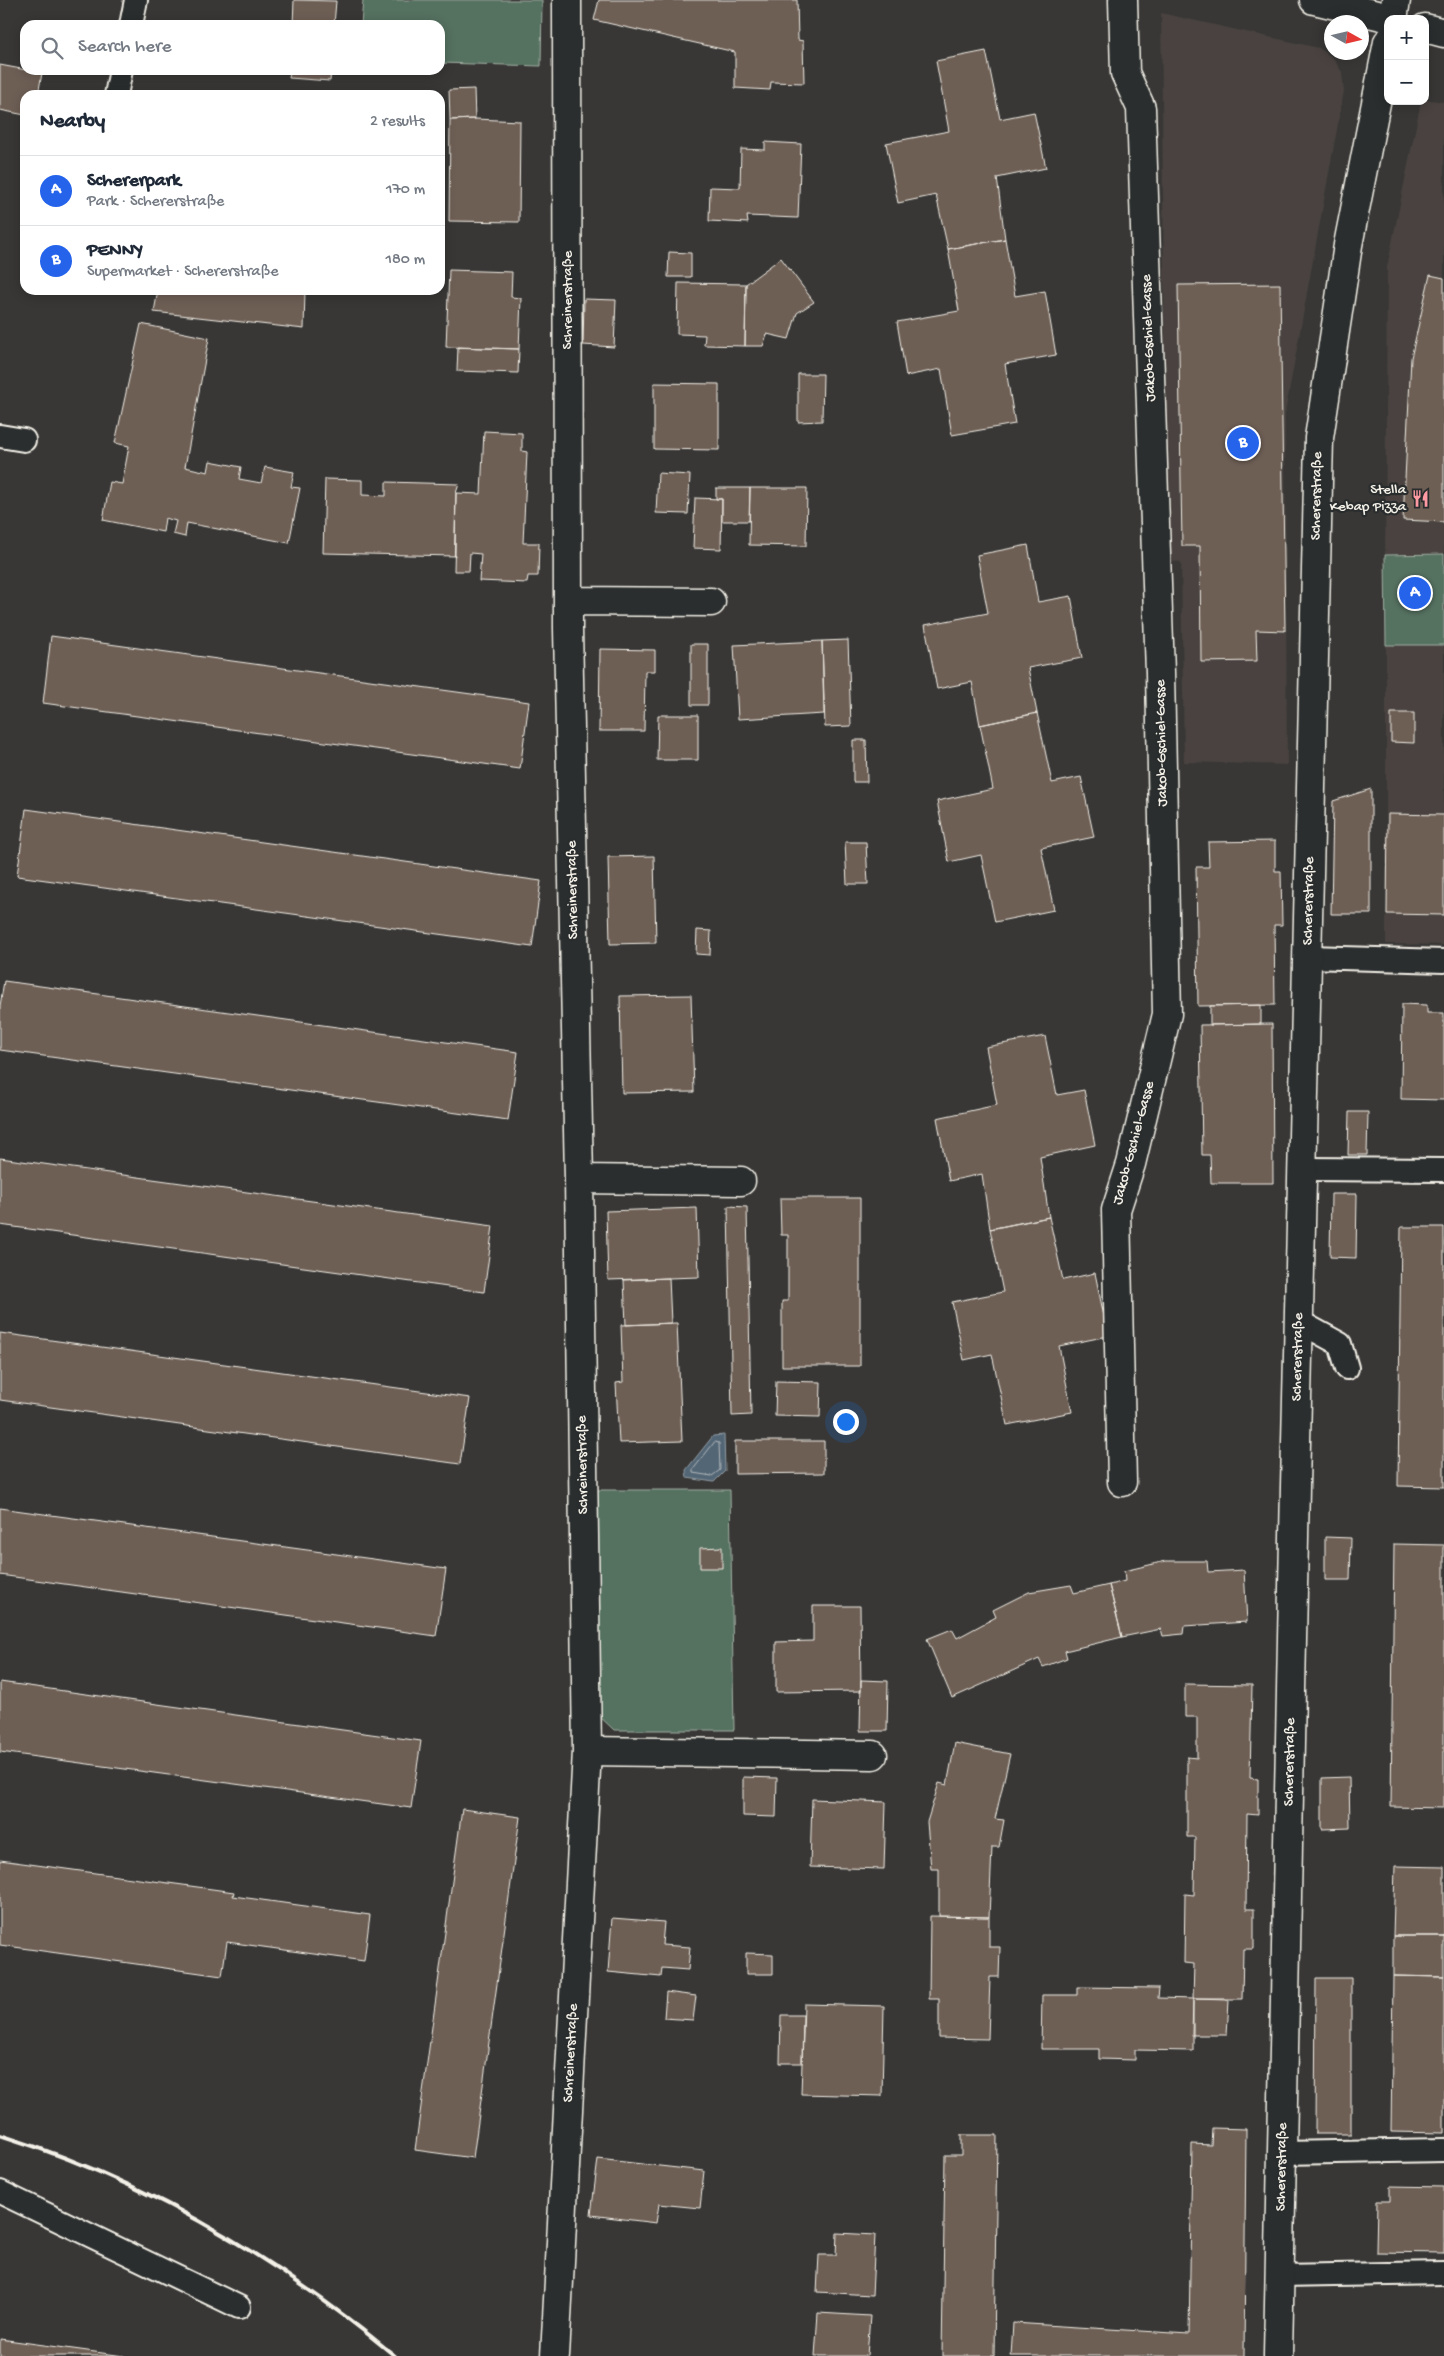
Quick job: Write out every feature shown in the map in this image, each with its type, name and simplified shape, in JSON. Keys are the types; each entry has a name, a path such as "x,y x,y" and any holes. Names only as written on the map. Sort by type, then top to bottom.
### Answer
{"street":[{"name":"Schreinerstraße","path":"555,2356 587,1751 580,1179 569,601 567,0"},
{"name":"Jakob-Gschiel-Gasse","path":"1122,1482 1116,1210 1131,1164 1167,1014 1160,664 1141,108 1125,73 1123,0"},
{"path":"1314,0 1384,17"},
{"path":"1394,15 1396,0"},
{"path":"1429,29 1444,33"},
{"name":"Schererstraße","path":"1278,2356 1298,1321 1319,438 1348,245 1384,60"},
{"path":"569,601 711,602"},
{"path":"580,1179 741,1181"},
{"path":"587,1751 873,1755"}],"lane":[{"path":"132,20 136,0"},
{"path":"117,90 120,75"},
{"path":"0,436 24,440"},
{"name":"Schererstraße","path":"1308,957 1444,961"},
{"path":"1303,1169 1444,1170"},
{"path":"1298,1321 1340,1344 1347,1368"},
{"path":"1282,2154 1444,2150"},
{"path":"0,2192 239,2308"},
{"path":"1280,2276 1444,2273"}],"shaded area":[{"path":"1161,13 1319,48 1324,52 1324,60 1334,60 1342,72 1344,91 1285,414 1287,765 1184,762 1181,562 1167,561"},
{"path":"1429,100 1444,102 1444,554 1385,555 1387,267 1420,105 1429,105"},
{"path":"1386,645 1444,645 1444,945 1386,944"}],"green space":[{"path":"363,0 542,0 541,66 445,63 445,20 361,20"},
{"path":"1444,554 1444,645 1386,645 1385,555"},
{"path":"595,1490 730,1490 734,1730 614,1730 596,1713"}],"water":[{"path":"724,1435 725,1471 714,1482 687,1478 686,1470 713,1436"}],"building":[{"path":"294,0 336,1 334,20 293,20"},
{"path":"599,0 797,0 798,40 803,41 804,83 771,82 770,90 735,88 735,52 594,20"},
{"path":"986,51 1000,119 1034,112 1046,168 997,178 1005,239 948,249 936,195 898,203 886,143 949,131 936,61"},
{"path":"0,65 20,69 20,75 42,75 39,90 20,90 20,114 0,110"},
{"path":"289,75 331,75 330,81 289,78"},
{"path":"474,89 475,119 450,120 449,90"},
{"path":"450,120 520,121 519,222 449,221"},
{"path":"765,142 801,144 798,218 747,216 748,223 709,221 710,187 740,188 741,149 765,150"},
{"path":"1005,239 1015,296 1045,291 1056,355 1005,364 1015,424 952,435 941,369 906,376 897,322 959,311 948,249"},
{"path":"669,252 691,253 691,277 668,277"},
{"path":"781,258 814,302 797,313 789,339 767,334 763,346 745,346 746,284"},
{"path":"449,270 512,272 511,297 521,298 519,349 446,347"},
{"path":"1430,275 1444,278 1444,522 1403,520 1411,358"},
{"path":"678,283 746,284 745,346 704,345 705,335 677,334"},
{"path":"1280,284 1285,631 1256,630 1257,661 1201,662 1200,546 1182,546 1178,285"},
{"path":"157,295 305,295 304,329 154,312"},
{"path":"584,299 616,300 614,347 583,345"},
{"path":"141,324 209,338 185,467 208,472 210,461 241,467 239,479 261,483 265,467 294,472 291,487 300,488 289,543 187,523 185,537 173,534 176,521 165,518 163,532 103,520 110,482 122,484 129,446 115,443"},
{"path":"458,347 519,349 518,373 457,371"},
{"path":"798,374 823,374 822,421 798,422"},
{"path":"654,383 719,384 719,450 654,449"},
{"path":"484,431 522,433 522,451 527,452 523,543 539,543 538,576 528,576 527,583 479,581 481,554 470,553 469,571 454,571 456,493 481,494"},
{"path":"658,473 690,475 688,514 656,513"},
{"path":"325,479 362,480 362,495 386,496 386,482 459,484 456,493 455,556 323,553"},
{"path":"716,488 750,488 749,521 722,521 722,499 716,499"},
{"path":"750,488 807,488 806,546 749,545"},
{"path":"695,498 722,499 721,549 693,548"},
{"path":"1028,545 1038,602 1071,596 1082,658 1028,668 1037,713 980,725 972,682 937,689 925,625 988,613 977,555"},
{"path":"51,636 529,702 520,769 43,703"},
{"path":"848,640 851,726 825,727 822,641"},
{"path":"822,641 824,714 738,719 734,645"},
{"path":"691,644 708,644 708,705 691,705"},
{"path":"600,649 655,650 655,671 645,671 644,731 599,731"},
{"path":"1037,713 1052,783 1081,777 1094,837 1041,848 1054,910 995,922 981,855 949,862 937,801 993,789 980,725"},
{"path":"1391,713 1414,713 1414,743 1391,742"},
{"path":"658,715 698,715 698,760 657,760"},
{"path":"853,740 866,740 867,782 853,782"},
{"path":"1371,789 1371,914 1331,914 1333,801"},
{"path":"26,809 541,881 532,947 17,876"},
{"path":"1388,814 1444,815 1444,915 1387,914"},
{"path":"1275,841 1275,871 1281,871 1282,925 1274,925 1275,1005 1198,1006 1196,867 1209,867 1208,842"},
{"path":"845,842 866,842 868,884 847,884"},
{"path":"654,856 656,943 610,944 608,857"},
{"path":"697,930 711,931 710,955 696,954"},
{"path":"4,981 518,1052 508,1120 0,1050 0,1006"},
{"path":"691,995 694,1092 622,1093 620,996"},
{"path":"1402,1004 1427,1005 1427,1013 1444,1013 1444,1100 1401,1099"},
{"path":"1261,1005 1261,1024 1210,1025 1210,1006"},
{"path":"1272,1024 1273,1183 1211,1183 1210,1155 1202,1155 1200,1025"},
{"path":"1045,1036 1057,1095 1084,1090 1095,1145 1040,1157 1049,1217 990,1229 982,1174 949,1181 937,1118 997,1105 986,1047"},
{"path":"1349,1112 1368,1112 1367,1155 1348,1155"},
{"path":"0,1158 493,1226 484,1292 0,1225"},
{"path":"1331,1194 1357,1194 1356,1258 1330,1257"},
{"path":"780,1198 860,1198 860,1366 782,1366 782,1301 788,1301 788,1235 781,1235"},
{"path":"728,1206 747,1207 751,1415 732,1416"},
{"path":"697,1208 699,1277 608,1280 606,1211"},
{"path":"1049,1217 1063,1280 1095,1273 1108,1336 1059,1346 1072,1412 1007,1425 992,1354 964,1360 952,1302 1003,1292 990,1229"},
{"path":"1401,1227 1444,1227 1444,1487 1398,1486"},
{"path":"669,1278 671,1323 626,1325 624,1280"},
{"path":"677,1323 682,1441 619,1443 616,1383 623,1382 621,1325"},
{"path":"0,1333 470,1398 460,1464 0,1400"},
{"path":"776,1381 821,1382 820,1417 775,1416"},
{"path":"735,1441 824,1441 824,1473 735,1474"},
{"path":"0,1508 446,1569 436,1636 0,1575"},
{"path":"1325,1537 1351,1538 1350,1580 1325,1580"},
{"path":"1394,1544 1444,1545 1444,1808 1391,1807"},
{"path":"722,1547 722,1568 700,1568 700,1548"},
{"path":"1166,1561 1207,1561 1208,1572 1244,1570 1247,1622 1184,1626 1183,1634 1163,1636 1161,1629 1122,1637 1109,1585 1125,1581 1124,1571"},
{"path":"1071,1585 1074,1593 1109,1585 1122,1637 1065,1651 1067,1658 1043,1667 1039,1659 952,1698 927,1639 952,1629 957,1638 996,1617 993,1610 1029,1592"},
{"path":"813,1606 860,1606 861,1691 776,1692 776,1642 813,1641"},
{"path":"861,1680 888,1681 887,1731 860,1731"},
{"path":"0,1682 421,1741 411,1808 0,1752"},
{"path":"1185,1684 1252,1685 1250,1778 1258,1779 1258,1815 1247,1814 1246,1909 1254,1909 1254,1949 1243,1949 1242,1999 1193,1999 1194,1964 1184,1963 1185,1894 1194,1895 1195,1837 1187,1837 1187,1757 1197,1758 1197,1717 1185,1717"},
{"path":"955,1743 1010,1754 995,1819 1004,1820 999,1847 992,1847 989,1917 939,1916 939,1869 931,1869 927,1822 939,1783 947,1785"},
{"path":"743,1777 777,1778 776,1817 743,1816"},
{"path":"1349,1777 1350,1828 1322,1829 1322,1778"},
{"path":"812,1799 886,1802 884,1869 810,1867"},
{"path":"462,1809 520,1817 473,2158 415,2150"},
{"path":"0,1860 234,1892 233,1896 370,1915 364,1961 227,1942 222,1976 0,1945"},
{"path":"1395,1866 1444,1867 1444,1936 1393,1936"},
{"path":"930,1916 989,1917 989,1947 1000,1947 999,1977 990,1977 988,2039 939,2038 939,1999 929,1999"},
{"path":"612,1918 664,1922 662,1945 690,1947 688,1970 662,1968 661,1977 608,1972"},
{"path":"1393,1936 1444,1936 1444,1977 1393,1976"},
{"path":"746,1953 773,1954 773,1974 746,1974"},
{"path":"1393,1976 1444,1977 1444,2133 1391,2132"},
{"path":"1316,1978 1351,1978 1351,2134 1315,2134"},
{"path":"1077,1987 1159,1988 1158,1998 1193,1999 1193,2051 1135,2050 1135,2060 1099,2059 1099,2049 1041,2049 1042,1995 1077,1995"},
{"path":"666,1992 696,1996 693,2020 664,2018"},
{"path":"1193,1999 1229,2000 1227,2035 1192,2035"},
{"path":"804,2004 884,2006 882,2096 801,2094"},
{"path":"781,2015 803,2015 802,2063 780,2063"},
{"path":"1212,2128 1246,2129 1244,2356 1011,2356 1013,2323 1189,2334 1192,2144 1211,2145"},
{"path":"961,2135 997,2135 994,2356 942,2356 945,2155 961,2155"},
{"path":"598,2159 704,2171 700,2208 659,2204 656,2223 591,2215"},
{"path":"1390,2186 1444,2187 1444,2253 1376,2252 1377,2201 1390,2201"},
{"path":"837,2233 875,2235 872,2295 817,2292 819,2255 836,2255"},
{"path":"818,2313 870,2316 867,2356 815,2356"},
{"path":"0,2339 124,2356 0,2356"}],"railway":[{"path":"0,2135 107,2175 158,2199 208,2226 257,2255 304,2287 395,2356"}],"place":[{"name":"PENNY","path":"1243,443"},
{"name":"Stella Kebap Pizza","path":"1420,499"},
{"name":"Schererpark","path":"1415,593"}]}
